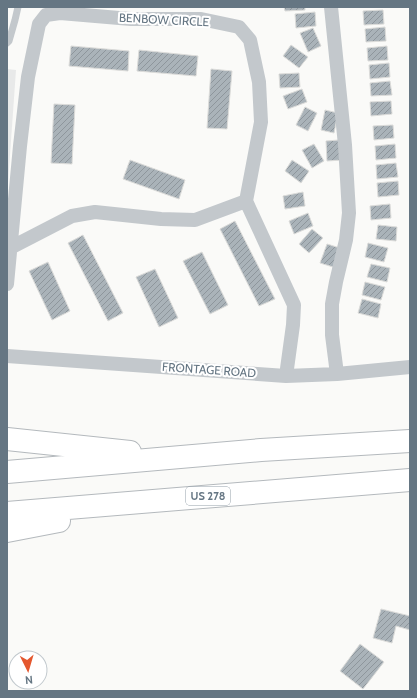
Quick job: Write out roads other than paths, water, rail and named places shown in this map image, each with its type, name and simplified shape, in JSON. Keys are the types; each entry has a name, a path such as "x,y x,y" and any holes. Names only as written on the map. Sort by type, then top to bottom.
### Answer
{"highway":[{"path":"7,439 180,457"},
{"path":"7,472 261,450 410,440"},
{"name":"US 278","path":"7,513 410,480"},
{"path":"7,531 195,497"}],"street":[{"path":"331,7 346,145 349,213 346,240 332,304 332,335 338,374"},
{"name":"BENBOW CIRCLE","path":"7,284 28,77 39,24 46,15 60,13 131,19 201,19 239,27 250,40 259,82 261,122 246,201"},
{"path":"10,248 72,216 95,212 161,219 195,220 246,201 294,305 293,325 286,376"},
{"name":"FRONTAGE ROAD","path":"7,356 286,376 338,374 410,367"}],"lane":[{"path":"7,43 9,41 18,7"}]}
